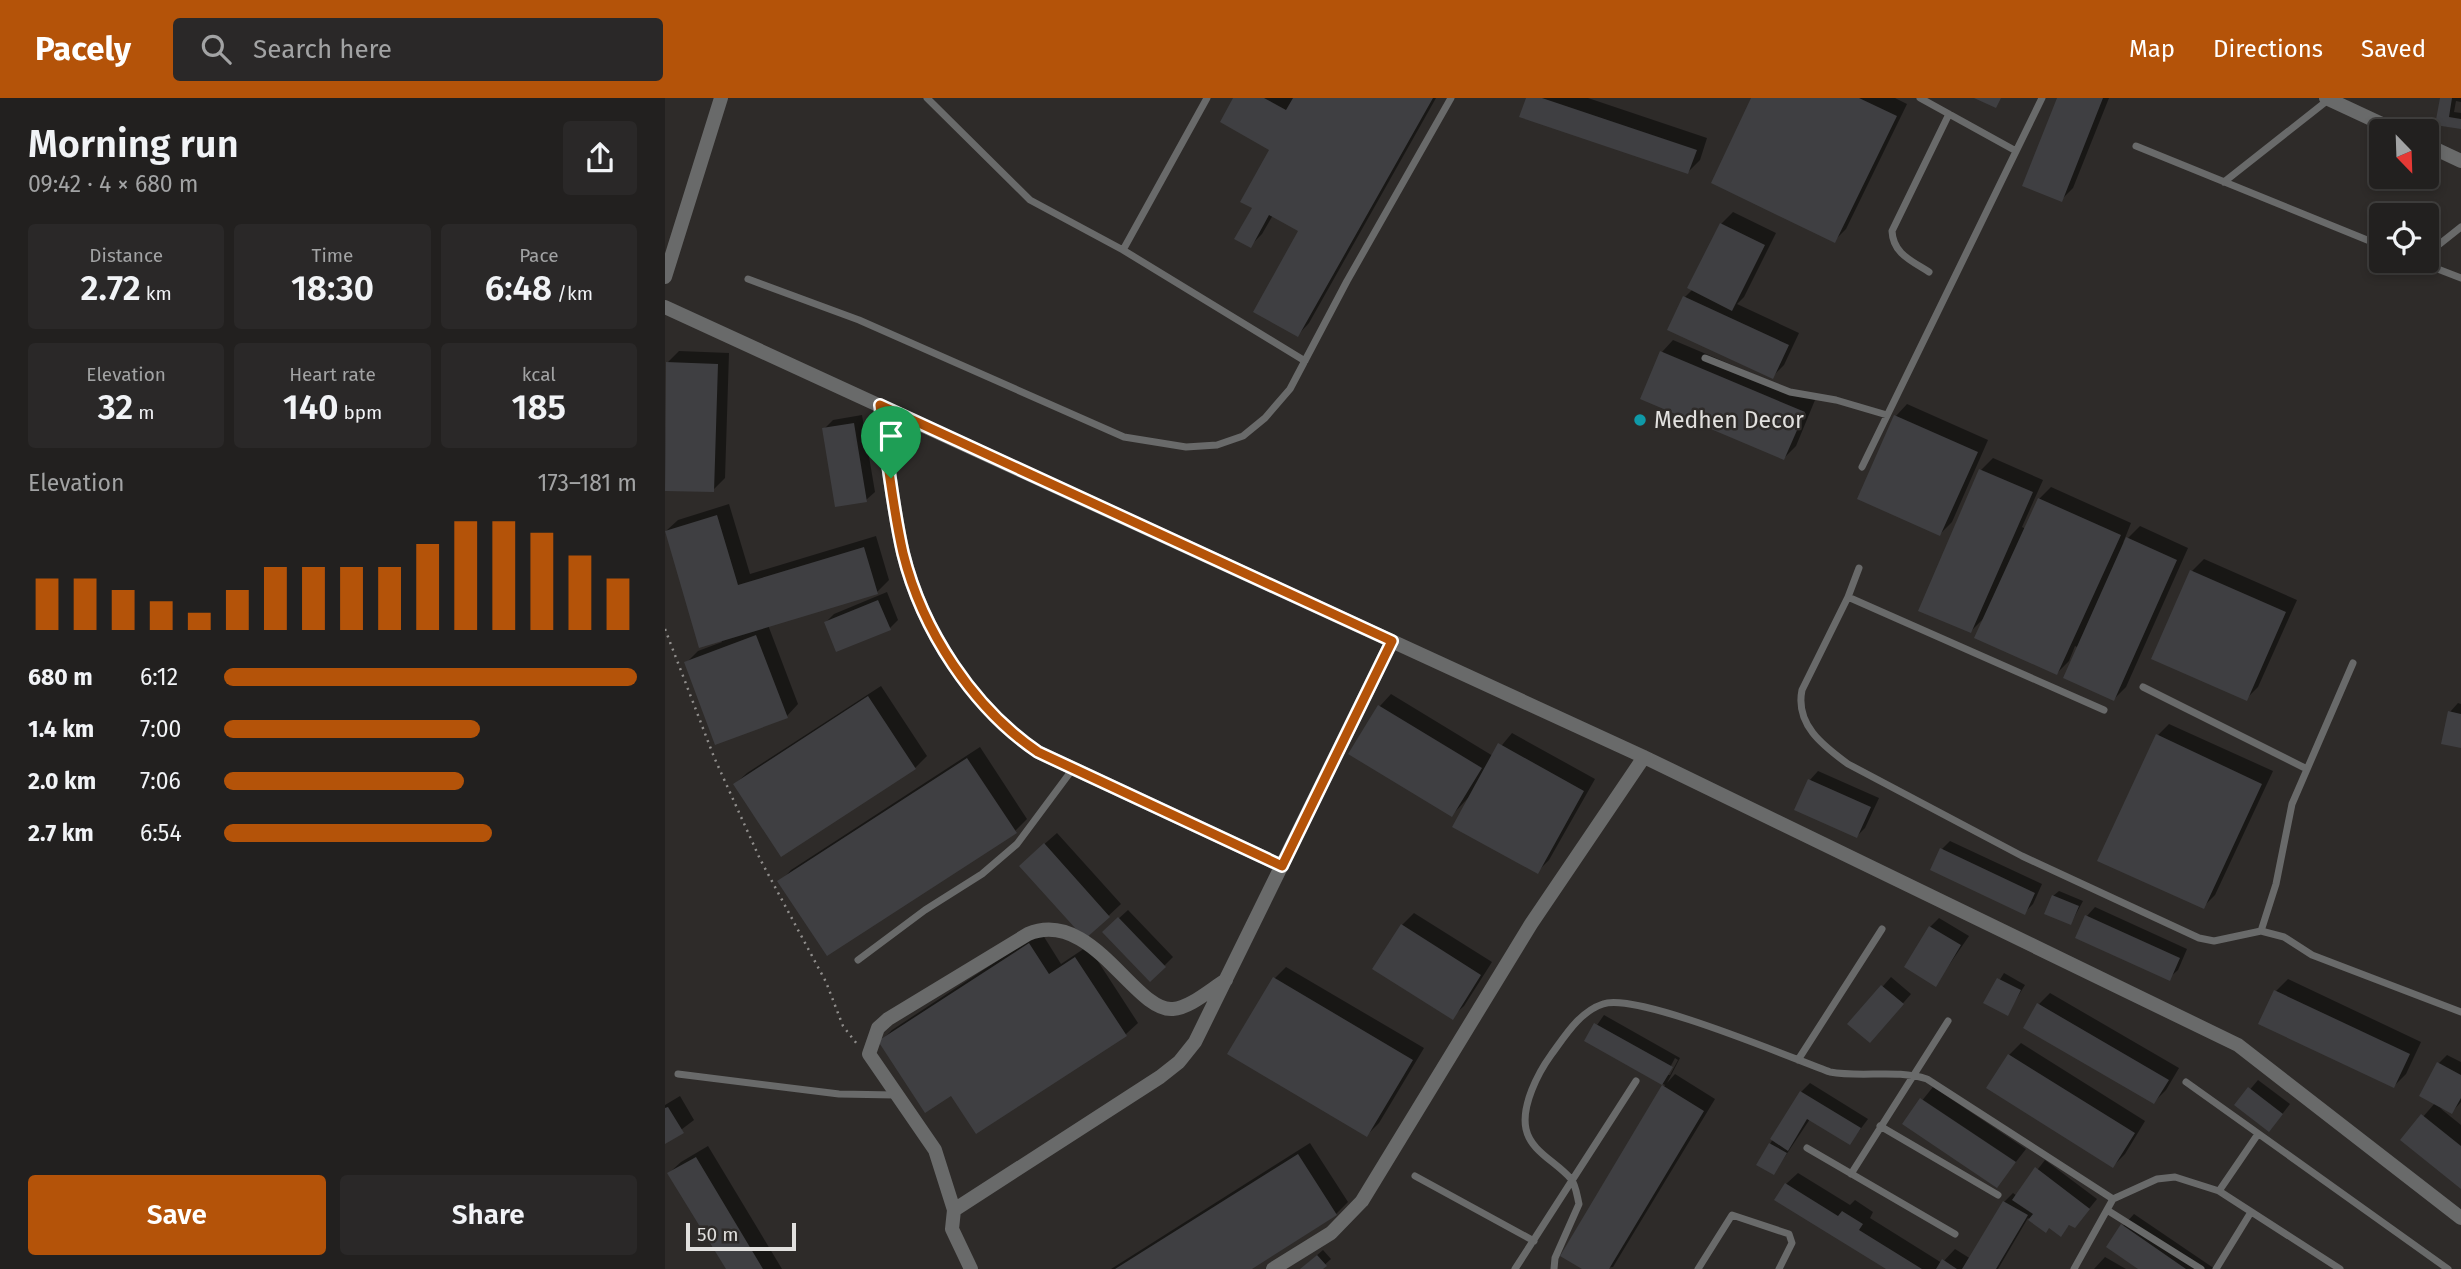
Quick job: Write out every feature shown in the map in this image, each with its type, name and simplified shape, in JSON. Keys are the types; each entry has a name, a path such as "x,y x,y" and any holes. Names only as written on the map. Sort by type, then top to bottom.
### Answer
{"street":[{"path":"665,277 721,98"},
{"path":"2327,99 2371,119"},
{"path":"2439,151 2461,161"},
{"path":"665,307 1644,757 2238,1045 2461,1218"},
{"path":"880,405 903,551 912,583 928,619 983,707 1013,735 1072,770 1282,866"},
{"path":"954,1210 1178,1062 1195,1042 1392,641"},
{"path":"1273,1269 1331,1233 1348,1219 1362,1201 1531,924 1644,757"},
{"path":"971,1269 952,1229 954,1210 935,1150 869,1054 878,1028 888,1019 1040,929 1065,930 1106,959 1162,1008 1175,1009 1227,979"}],"lane":[{"path":"927,98 1030,200 1123,250 1305,361"},
{"path":"1123,250 1207,98"},
{"path":"748,279 859,320 1123,438 1152,444 1217,446 1243,436 1265,418 1290,389 1451,98"},
{"path":"1920,98 2016,151"},
{"path":"1862,467 2042,98"},
{"path":"2224,182 2327,99"},
{"path":"1929,272 1898,251 1892,242 1892,231 1949,114"},
{"path":"2136,146 2369,241"},
{"path":"2439,244 2461,227"},
{"path":"2439,269 2461,278"},
{"path":"1705,358 1790,392 1836,400 1887,415"},
{"path":"1859,568 1848,597 1802,690 1799,704 1801,715 1827,749 1848,764 2022,856 2199,938 2214,941 2261,930 2284,937 2312,955 2461,1012"},
{"path":"1848,597 2104,710"},
{"path":"2261,930 2276,884 2292,804 2305,768 2353,663"},
{"path":"2143,687 2305,768"},
{"path":"858,960 925,910 982,874 1017,844 1072,770"},
{"path":"1798,1060 1882,929"},
{"path":"1554,1269 1555,1258 1579,1204 1573,1181 1532,1143 1524,1117 1546,1062 1574,1025 1590,1010 1605,1003 1640,1005 1845,1075 1912,1074 1927,1079 2113,1199"},
{"path":"1851,1174 1948,1021"},
{"path":"678,1074 839,1094 896,1095"},
{"path":"1515,1269 1636,1082"},
{"path":"2186,1082 2448,1269"},
{"path":"1880,1126 1998,1195"},
{"path":"2219,1191 2259,1134"},
{"path":"1807,1148 1955,1234"},
{"path":"1415,1176 1534,1241"},
{"path":"2074,1269 2113,1199 2157,1179 2175,1177 2219,1191 2326,1265 2340,1269"},
{"path":"2107,1210 2201,1269"},
{"path":"2216,1269 2251,1212"},
{"path":"1698,1269 1733,1215 1789,1234 1791,1243 1779,1269"}],"path":[{"path":"665,629 714,757 760,859 826,982 843,1026 850,1037 869,1054"}],"building":[{"path":"1233,98 1264,98 1286,110 1293,98 1433,98 1298,337 1253,312 1298,231 1269,215 1251,248 1234,239 1252,208 1240,202 1269,150 1220,122"},
{"path":"1526,98 1542,98 1697,150 1688,174 1519,117"},
{"path":"1751,98 1859,98 1897,116 1835,243 1711,183"},
{"path":"1974,98 2001,98 1996,108"},
{"path":"2057,98 2103,98 2062,202 2022,186"},
{"path":"2440,98 2452,98 2449,117 2461,119 2461,129 2439,126 2439,119 2436,119"},
{"path":"1720,223 1765,245 1732,311 1687,288"},
{"path":"1683,296 1789,345 1773,379 1667,330"},
{"path":"1660,351 1805,412 1784,460 1640,399"},
{"path":"666,362 718,364 714,492 665,491"},
{"path":"1894,415 1978,452 1940,536 1857,499"},
{"path":"854,423 867,502 835,507 822,428"},
{"path":"1979,469 2033,492 1971,633 1918,611"},
{"path":"2038,498 2121,535 2057,675 1974,638"},
{"path":"717,515 738,585 864,547 878,594 699,648 665,531"},
{"path":"2126,537 2177,560 2114,701 2063,678"},
{"path":"2190,570 2286,612 2247,701 2151,659"},
{"path":"878,600 891,630 836,652 824,622"},
{"path":"756,635 788,718 715,745 684,662"},
{"path":"868,696 916,769 781,857 733,784"},
{"path":"1378,705 1482,768 1452,817 1348,754"},
{"path":"2448,711 2461,714 2461,748 2441,744"},
{"path":"2156,734 2262,784 2204,909 2097,861"},
{"path":"1498,743 1584,791 1538,874 1452,827"},
{"path":"967,758 1017,833 827,956 777,881"},
{"path":"1808,779 1871,807 1857,838 1794,810"},
{"path":"1044,843 1110,917 1085,939 1019,866"},
{"path":"1940,848 2035,893 2025,915 1930,870"},
{"path":"2052,895 2079,906 2071,925 2044,914"},
{"path":"2085,915 2180,958 2170,981 2075,938"},
{"path":"1118,917 1166,967 1150,982 1102,932"},
{"path":"1401,924 1481,975 1453,1020 1372,969"},
{"path":"1929,926 1961,945 1936,987 1904,967"},
{"path":"1029,943 1049,974 1075,957 1127,1036 976,1134 951,1096 925,1113 878,1041"},
{"path":"1273,977 1413,1060 1367,1137 1227,1054"},
{"path":"1997,978 2021,990 2008,1016 1983,1003"},
{"path":"1881,985 1904,1004 1870,1043 1847,1024"},
{"path":"2274,990 2410,1054 2394,1088 2258,1024"},
{"path":"2037,1003 2169,1080 2154,1104 2023,1028"},
{"path":"1594,1023 1673,1067 1662,1085 1584,1041"},
{"path":"2008,1054 2135,1133 2113,1168 1986,1088"},
{"path":"2437,1062 2461,1075 2461,1098 2452,1114 2419,1096"},
{"path":"1662,1085 1704,1111 1609,1269 1582,1269 1560,1256"},
{"path":"2248,1087 2283,1114 2269,1132 2234,1105"},
{"path":"1800,1091 1861,1128 1850,1145 1807,1119 1788,1151 1770,1139"},
{"path":"1920,1098 2016,1162 1997,1188 1902,1124"},
{"path":"668,1107 684,1133 665,1144 665,1108"},
{"path":"2421,1114 2461,1146 2461,1189 2400,1140"},
{"path":"1769,1143 1787,1153 1774,1175 1756,1165"},
{"path":"1298,1154 1337,1215 1252,1269 1115,1269"},
{"path":"696,1157 763,1269 726,1269 667,1173"},
{"path":"2035,1167 2090,1209 2075,1228 2069,1225 2061,1237 2049,1228 2046,1233 2028,1220 2033,1214 2012,1200"},
{"path":"1785,1183 1838,1216 1842,1211 1863,1224 1859,1230 1922,1269 1886,1269 1774,1200"},
{"path":"2003,1201 2028,1215 1996,1269 1962,1269"},
{"path":"2121,1224 2186,1269 2138,1269 2106,1247"},
{"path":"1317,1255 1327,1266 1323,1269 1300,1269"},
{"path":"1942,1259 1957,1269 1936,1269"}],"place":[{"name":"Medhen Decor","path":"1640,420"}],"route":[{"path":"880,405 1392,641 1336,749 1282,866 1038,752 1013,735 983,707 928,619 912,583 903,551 891,478 880,405"}]}
